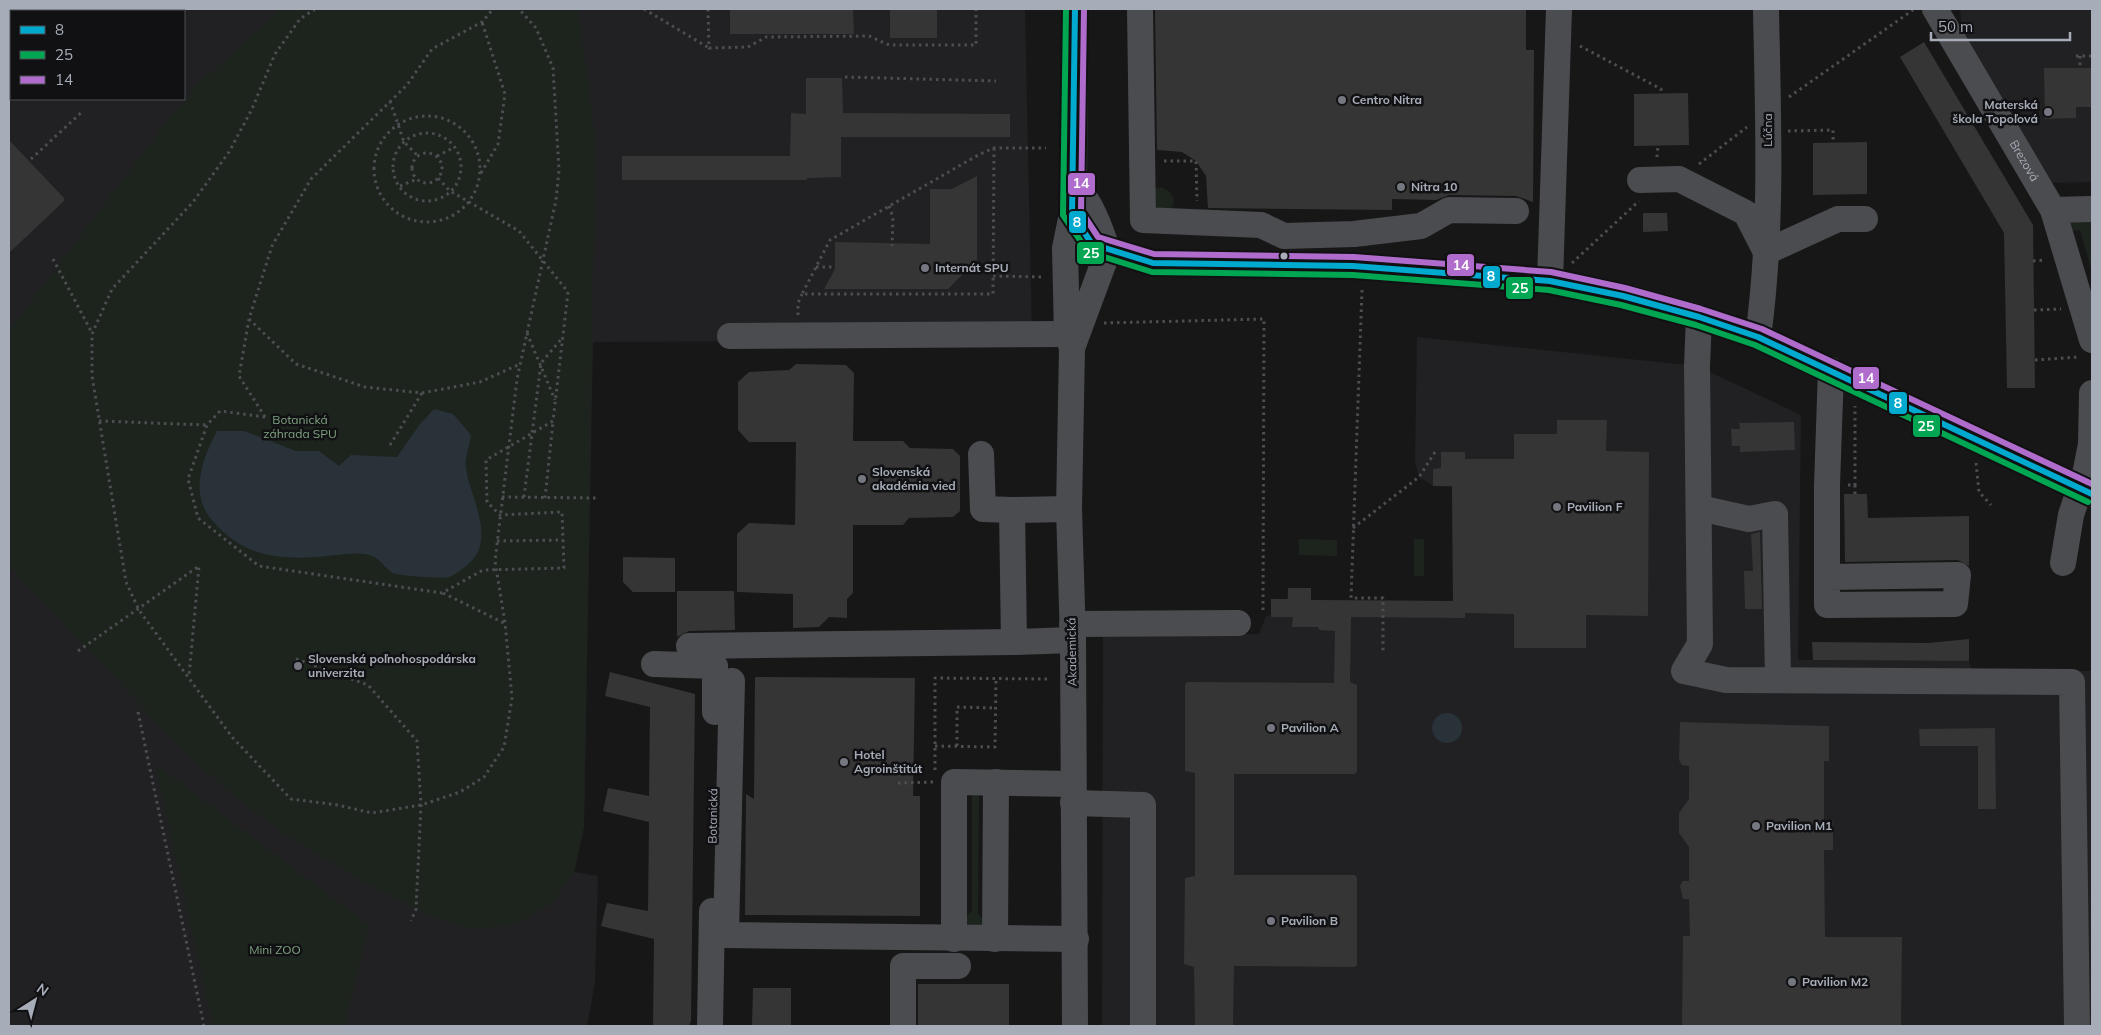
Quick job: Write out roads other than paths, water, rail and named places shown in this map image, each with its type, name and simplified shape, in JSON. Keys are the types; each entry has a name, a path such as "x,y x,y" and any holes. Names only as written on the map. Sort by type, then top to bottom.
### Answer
{"street":[{"path":"1075,9 1074,184 1072,214 1092,244 1141,261 1164,264 1353,266 1550,281 1623,296 1699,317 1758,337 2086,491"},
{"path":"1140,9 1143,220 1261,225 1284,236 1354,234 1421,226 1449,210 1516,212"},
{"path":"1550,281 1560,9"},
{"name":"Lúčna","path":"1758,337 1766,252 1769,121 1766,9"},
{"name":"Brezová","path":"1935,9 2053,210 2087,349"},
{"path":"1660,180 1746,213 1766,252 1838,219 1865,219"},
{"path":"730,336 1069,341 1095,291 1108,250 1096,216 1086,198 1074,184"},
{"path":"2053,210 2092,209"},
{"name":"Akademická","path":"1072,214 1056,278 1069,341 1076,939 1075,1026"},
{"path":"1056,278 1108,250"},
{"path":"1095,291 1141,261"},
{"path":"1699,317 1697,366 1700,644 1684,671 1726,680 2072,682 2077,1026"},
{"path":"1828,577 1827,485 1831,370"},
{"path":"2063,563 2071,515 2086,491 2086,470 2091,444 2092,393"},
{"path":"982,454 982,510 1070,509"},
{"path":"1699,508 1749,519 1775,514 1778,680"},
{"path":"1012,510 1014,642"},
{"path":"689,646 1014,642 1073,632 1238,623"},
{"name":"Botanická","path":"654,664 715,666 710,1026"},
{"path":"732,681 726,935 1076,939"},
{"path":"954,939 954,782 996,782 1143,805 1143,1026"},
{"path":"995,939 996,782"},
{"path":"903,1026 903,966 958,966"}],"place":[{"name":"Centro Nitra","path":"1342,100"},
{"name":"Materská škola Topoľová","path":"2048,112"},
{"name":"Nitra 10","path":"1401,187"},
{"name":"Internát SPU","path":"925,268"},
{"name":"Slovenská akadémia vied","path":"862,479"},
{"name":"Pavilion F","path":"1557,507"},
{"name":"Slovenská poľnohospodárska univerzita","path":"298,666"},
{"name":"Pavilion A","path":"1271,728"},
{"name":"Hotel Agroinštitút","path":"844,762"},
{"name":"Pavilion M1","path":"1756,826"},
{"name":"Pavilion B","path":"1271,921"},
{"name":"Pavilion M2","path":"1792,982"}],"park label":[{"name":"Botanická záhrada SPU","path":"300,427"},
{"name":"Mini ZOO","path":"275,950"}]}
